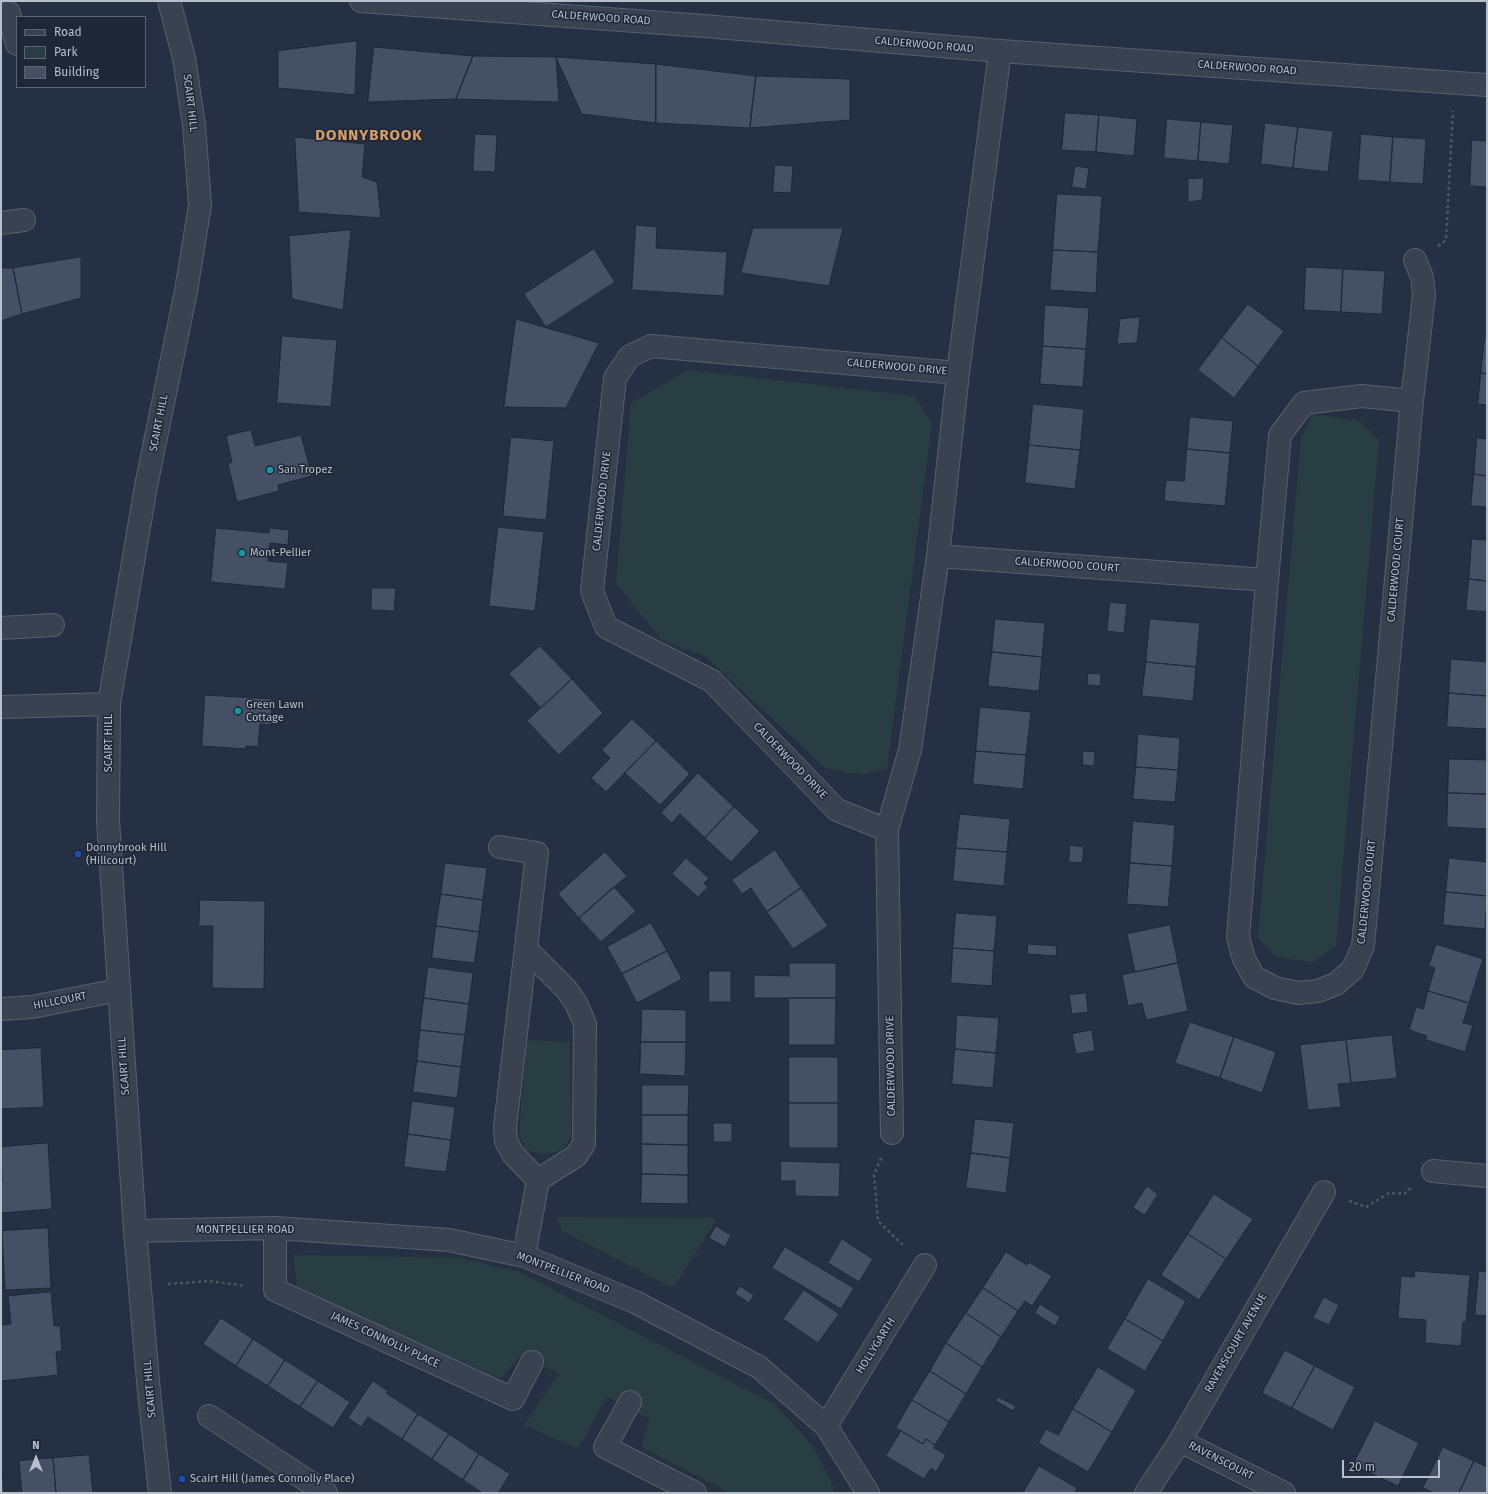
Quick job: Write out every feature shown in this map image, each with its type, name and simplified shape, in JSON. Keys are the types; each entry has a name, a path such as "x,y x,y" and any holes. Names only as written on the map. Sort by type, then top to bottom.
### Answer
{"street":[{"name":"SCAIRT HILL","path":"160,1493 149,1392 135,1231 108,820 109,704 146,486 186,290 200,205 194,125 184,58 169,1"},
{"name":"CALDERWOOD ROAD","path":"361,1 522,7 712,26 1000,51 1487,85"},
{"path":"1,14 9,12 16,40"},
{"name":"CALDERWOOD DRIVE","path":"892,1133 887,830 910,750 938,556 958,373 1000,51"},
{"path":"1,223 24,220"},
{"name":"CALDERWOOD COURT","path":"1412,401 1362,396 1304,403 1280,435 1238,937 1244,959 1254,976 1274,988 1298,993 1318,991 1336,984 1353,969 1363,946 1412,401 1424,295 1422,278 1415,260"},
{"name":"CALDERWOOD DRIVE","path":"887,830 837,810 712,681 606,627 592,591 615,378 630,356 651,346 958,373"},
{"name":"CALDERWOOD COURT","path":"938,556 1267,580"},
{"path":"1,628 53,624"},
{"path":"1,707 109,704"},
{"path":"500,846 537,853 505,1127 506,1141 513,1154 538,1180"},
{"path":"524,1256 538,1180 576,1156 584,1144 585,1024 576,1003 566,989 526,949"},
{"name":"HILLCOURT","path":"1,1009 32,1007 119,990"},
{"path":"1433,1171 1487,1176"},
{"name":"RAVENSCOURT AVENUE","path":"1146,1493 1180,1441 1324,1192"},
{"path":"275,1228 275,1290"},
{"name":"MONTPELLIER ROAD","path":"135,1231 275,1228 449,1240 524,1256 635,1302 759,1367 826,1426 868,1493"},
{"name":"HOLLYGARTH","path":"826,1426 925,1265"},
{"name":"JAMES CONNOLLY PLACE","path":"275,1290 513,1399 532,1362"},
{"path":"630,1402 605,1447 695,1493"},
{"path":"208,1416 326,1493"},
{"name":"RAVENSCOURT","path":"1180,1441 1284,1493"}],"path":[{"path":"1415,260 1446,240 1454,83"},
{"path":"892,1133 874,1175 878,1221 925,1265"},
{"path":"1324,1192 1366,1207 1389,1193 1404,1194 1433,1171"},
{"path":"140,1286 209,1281 275,1290"}],"green space":[{"path":"688,370 914,396 932,423 887,768 862,775 825,768 706,657 661,640 616,583 631,403"},
{"path":"1312,414 1360,421 1379,441 1336,946 1312,962 1275,957 1258,937 1301,438"},
{"path":"527,1040 570,1042 571,1136 564,1148 555,1153 545,1154 525,1150 520,1136"},
{"path":"557,1217 712,1218 716,1221 673,1288 562,1231"},
{"path":"293,1255 461,1258 519,1272 776,1405 812,1445 834,1488 833,1493 730,1493 641,1447 650,1419 607,1397 578,1449 524,1425 559,1374 522,1354 501,1379 297,1288"}],"building":[{"path":"357,41 355,95 278,88 278,51"},
{"path":"374,47 473,56 456,99 368,102"},
{"path":"473,56 556,57 559,102 456,99"},
{"path":"556,57 656,64 656,123 582,114"},
{"path":"656,64 756,76 750,128 656,123"},
{"path":"756,76 850,79 850,120 750,128"},
{"path":"1065,113 1099,115 1096,152 1062,150"},
{"path":"1099,115 1137,119 1134,156 1096,152"},
{"path":"1167,119 1201,122 1198,161 1164,158"},
{"path":"1201,122 1233,125 1229,164 1198,161"},
{"path":"1265,123 1298,127 1293,168 1261,164"},
{"path":"1298,127 1333,131 1328,172 1293,168"},
{"path":"475,134 497,135 495,172 473,171"},
{"path":"1361,134 1393,137 1390,182 1358,180"},
{"path":"295,137 365,144 362,177 377,182 381,218 299,212"},
{"path":"1393,137 1426,139 1423,184 1390,182"},
{"path":"1472,140 1487,141 1487,187 1470,186"},
{"path":"775,165 793,166 791,193 773,192"},
{"path":"1075,166 1089,168 1086,189 1072,187"},
{"path":"1204,178 1202,200 1188,202 1188,179"},
{"path":"1057,194 1102,196 1098,252 1053,250"},
{"path":"636,225 657,227 656,248 727,252 724,296 632,290"},
{"path":"753,228 843,228 829,286 741,273"},
{"path":"351,230 343,310 292,299 289,236"},
{"path":"594,249 615,282 546,327 524,294"},
{"path":"1053,250 1098,252 1096,293 1050,290"},
{"path":"81,257 81,298 22,314 13,268"},
{"path":"1306,267 1343,269 1341,312 1304,310"},
{"path":"1,268 13,268 22,314 1,321"},
{"path":"1343,269 1385,271 1382,314 1341,312"},
{"path":"1248,304 1284,331 1258,366 1222,338"},
{"path":"1045,305 1089,308 1086,349 1043,346"},
{"path":"1140,317 1137,343 1117,344 1120,319"},
{"path":"516,319 599,343 566,408 504,407"},
{"path":"282,336 337,340 331,407 277,403"},
{"path":"1485,337 1487,337 1487,374 1481,373"},
{"path":"1222,338 1258,366 1234,398 1198,370"},
{"path":"1043,346 1086,349 1083,387 1040,384"},
{"path":"1481,373 1487,374 1487,405 1478,404"},
{"path":"1033,404 1084,409 1080,450 1029,445"},
{"path":"1190,417 1233,421 1230,453 1187,449"},
{"name":"San Tropez","path":"251,430 255,446 301,435 312,476 278,485 279,491 237,502 228,464 232,462 226,436"},
{"path":"511,437 554,441 546,520 503,516"},
{"path":"1477,438 1487,439 1487,476 1474,474"},
{"path":"1029,445 1080,450 1075,489 1025,483"},
{"path":"1187,449 1230,453 1225,506 1164,501 1166,480 1184,481"},
{"path":"1474,474 1487,476 1487,507 1471,506"},
{"path":"498,527 544,532 535,611 489,606"},
{"name":"Mont-Pellier","path":"216,528 269,533 270,528 289,530 288,545 270,543 268,561 288,563 285,589 211,582"},
{"path":"1472,539 1487,540 1487,581 1469,579"},
{"path":"1469,579 1487,581 1487,612 1466,610"},
{"path":"372,588 396,588 394,611 371,610"},
{"path":"1110,602 1127,604 1124,633 1107,631"},
{"path":"995,619 1045,623 1042,657 992,652"},
{"path":"1150,619 1200,623 1196,667 1146,662"},
{"path":"540,646 572,679 541,708 509,674"},
{"path":"992,652 1042,657 1039,691 988,686"},
{"path":"1451,659 1487,662 1487,696 1449,693"},
{"path":"1146,662 1196,667 1193,701 1142,696"},
{"path":"1088,673 1101,674 1100,686 1088,685"},
{"path":"572,679 603,713 559,755 527,721"},
{"path":"1449,693 1487,696 1487,729 1447,727"},
{"name":"Green Lawn Cottage","path":"205,695 272,699 271,725 260,724 258,747 246,746 246,749 202,746"},
{"path":"980,707 1031,712 1026,755 976,751"},
{"path":"632,719 656,741 606,792 591,778 610,758 602,750"},
{"path":"1138,734 1180,738 1178,770 1136,767"},
{"path":"656,741 690,774 660,805 625,773"},
{"path":"976,751 1026,755 1023,789 973,784"},
{"path":"1083,751 1095,752 1094,766 1083,765"},
{"path":"1449,759 1487,760 1487,794 1448,793"},
{"path":"1136,767 1178,770 1175,802 1133,799"},
{"path":"698,773 734,807 705,838 680,814 672,823 661,813"},
{"path":"1448,793 1487,794 1487,829 1447,827"},
{"path":"734,807 760,831 731,862 705,838"},
{"path":"960,814 1010,819 1007,852 956,848"},
{"path":"1133,821 1175,825 1172,866 1130,863"},
{"path":"1070,845 1084,847 1082,863 1069,862"},
{"path":"956,848 1007,852 1004,886 953,881"},
{"path":"775,850 801,888 767,912 751,888 742,894 732,880"},
{"path":"605,852 627,876 579,918 558,894"},
{"path":"686,858 709,878 704,883 708,887 698,897 672,874"},
{"path":"1449,858 1487,862 1487,896 1446,892"},
{"path":"445,863 487,868 483,900 441,894"},
{"path":"1130,863 1172,866 1168,907 1127,904"},
{"path":"614,887 636,911 601,942 579,918"},
{"path":"801,888 828,926 793,949 767,912"},
{"path":"1446,892 1487,896 1485,929 1443,925"},
{"path":"441,894 483,900 479,932 436,926"},
{"path":"200,900 265,901 264,989 212,988 213,926 199,926"},
{"path":"956,913 997,916 994,951 953,948"},
{"path":"651,923 667,951 622,974 607,947"},
{"path":"1170,925 1178,963 1135,972 1127,934"},
{"path":"436,926 479,932 474,963 432,958"},
{"path":"1028,944 1057,946 1056,956 1028,954"},
{"path":"1436,944 1483,959 1469,1003 1428,991 1435,968 1429,966"},
{"path":"953,948 994,951 992,986 951,983"},
{"path":"667,951 682,979 637,1003 622,974"},
{"path":"789,963 836,963 836,998 754,998 754,975 789,976"},
{"path":"1178,963 1188,1011 1146,1020 1142,1003 1128,1006 1122,975"},
{"path":"428,967 473,973 469,1004 424,998"},
{"path":"709,971 731,971 731,1002 709,1002"},
{"path":"1428,991 1469,1003 1463,1023 1473,1025 1465,1052 1426,1040 1427,1036 1409,1030 1416,1007 1423,1009"},
{"path":"1086,993 1088,1012 1072,1014 1069,995"},
{"path":"424,998 469,1004 465,1035 420,1030"},
{"path":"789,998 836,998 835,1045 789,1045"},
{"path":"642,1009 686,1010 686,1042 641,1042"},
{"path":"957,1015 999,1018 996,1053 955,1049"},
{"path":"1190,1022 1234,1037 1220,1078 1175,1063"},
{"path":"420,1030 465,1035 461,1067 417,1061"},
{"path":"1092,1030 1095,1051 1076,1054 1072,1034"},
{"path":"1392,1035 1397,1078 1351,1083 1346,1040"},
{"path":"1234,1037 1276,1052 1262,1093 1220,1078"},
{"path":"1346,1040 1351,1083 1338,1084 1341,1107 1308,1110 1300,1045"},
{"path":"641,1042 686,1042 685,1076 640,1074"},
{"path":"41,1048 44,1107 1,1109 1,1050"},
{"path":"955,1049 996,1053 993,1088 952,1084"},
{"path":"789,1057 838,1057 838,1103 789,1103"},
{"path":"417,1061 461,1067 457,1098 413,1092"},
{"path":"642,1085 689,1085 688,1115 642,1115"},
{"path":"412,1101 455,1107 451,1140 408,1134"},
{"path":"789,1103 838,1103 838,1148 789,1148"},
{"path":"642,1115 688,1115 688,1145 642,1144"},
{"path":"975,1119 1014,1123 1010,1158 971,1153"},
{"path":"713,1123 732,1123 732,1142 714,1142"},
{"path":"408,1134 451,1140 446,1172 404,1167"},
{"path":"48,1143 52,1209 1,1213 1,1147"},
{"path":"642,1144 688,1145 688,1175 642,1174"},
{"path":"971,1153 1010,1158 1006,1193 966,1188"},
{"path":"781,1161 840,1163 839,1197 795,1196 795,1181 781,1181"},
{"path":"642,1174 688,1175 688,1204 641,1203"},
{"path":"1147,1186 1158,1194 1145,1215 1133,1208"},
{"path":"1214,1194 1253,1219 1226,1259 1188,1234"},
{"path":"716,1226 731,1235 725,1247 709,1238"},
{"path":"48,1228 51,1288 5,1290 2,1231"},
{"path":"1188,1234 1226,1259 1199,1300 1161,1275"},
{"path":"842,1239 873,1259 859,1282 828,1263"},
{"path":"785,1247 854,1288 841,1309 772,1268"},
{"path":"1006,1252 1027,1265 1029,1262 1052,1276 1032,1306 1025,1301 1018,1311 983,1288"},
{"path":"1415,1271 1470,1275 1466,1322 1463,1322 1461,1346 1425,1343 1426,1320 1398,1318 1401,1276 1414,1277"},
{"path":"1479,1271 1487,1272 1487,1316 1475,1315"},
{"path":"1148,1279 1186,1301 1163,1341 1125,1319"},
{"path":"740,1286 754,1295 749,1303 735,1294"},
{"path":"983,1288 1018,1311 1001,1337 966,1313"},
{"path":"804,1290 839,1314 818,1343 783,1319"},
{"path":"51,1292 54,1326 60,1326 62,1351 56,1352 58,1375 1,1381 1,1325 11,1324 8,1296"},
{"path":"1324,1297 1339,1305 1329,1325 1313,1318"},
{"path":"1040,1304 1060,1317 1055,1326 1035,1313"},
{"path":"966,1313 1001,1337 982,1367 946,1343"},
{"path":"221,1318 253,1339 236,1366 203,1344"},
{"path":"1125,1319 1163,1341 1145,1371 1107,1349"},
{"path":"253,1339 285,1360 268,1386 236,1366"},
{"path":"946,1343 982,1367 966,1394 930,1371"},
{"path":"1285,1350 1315,1366 1292,1408 1262,1393"},
{"path":"285,1360 318,1381 300,1407 268,1386"},
{"path":"1315,1366 1355,1387 1333,1430 1292,1408"},
{"path":"1098,1367 1136,1390 1112,1432 1073,1409"},
{"path":"930,1371 966,1394 949,1422 912,1400"},
{"path":"318,1381 350,1402 333,1428 300,1407"},
{"path":"373,1381 388,1391 386,1393 418,1414 402,1439 368,1417 361,1427 348,1418"},
{"path":"998,1397 1016,1406 1013,1411 996,1401"},
{"path":"912,1400 949,1422 935,1445 926,1439 923,1444 896,1428"},
{"path":"1073,1409 1112,1432 1088,1472 1038,1443 1046,1429 1058,1435"},
{"path":"418,1414 449,1434 432,1459 402,1439"},
{"path":"1375,1421 1419,1443 1398,1486 1353,1465"},
{"path":"901,1431 923,1444 926,1439 935,1445 934,1448 946,1455 936,1472 931,1468 924,1479 886,1456"},
{"path":"449,1434 479,1454 463,1480 432,1459"},
{"path":"1443,1447 1474,1461 1459,1493 1434,1493 1423,1488"},
{"path":"479,1454 510,1474 498,1493 483,1493 463,1480"},
{"path":"89,1455 93,1493 56,1493 53,1458"},
{"path":"53,1458 56,1493 22,1493 19,1461"},
{"path":"1,1461 4,1493 1,1493"},
{"path":"1474,1461 1487,1467 1487,1493 1459,1493"},
{"path":"1039,1466 1077,1488 1075,1493 1023,1493"}],"place":[{"name":"San Tropez","path":"270,470"},
{"name":"Mont-Pellier","path":"242,553"},
{"name":"Green Lawn Cottage","path":"238,711"},
{"name":"Donnybrook Hill (Hillcourt)","path":"78,854"},
{"name":"Scairt Hill (James Connolly Place)","path":"182,1479"}],"district":[{"name":"DONNYBROOK","path":"369,136"}]}
